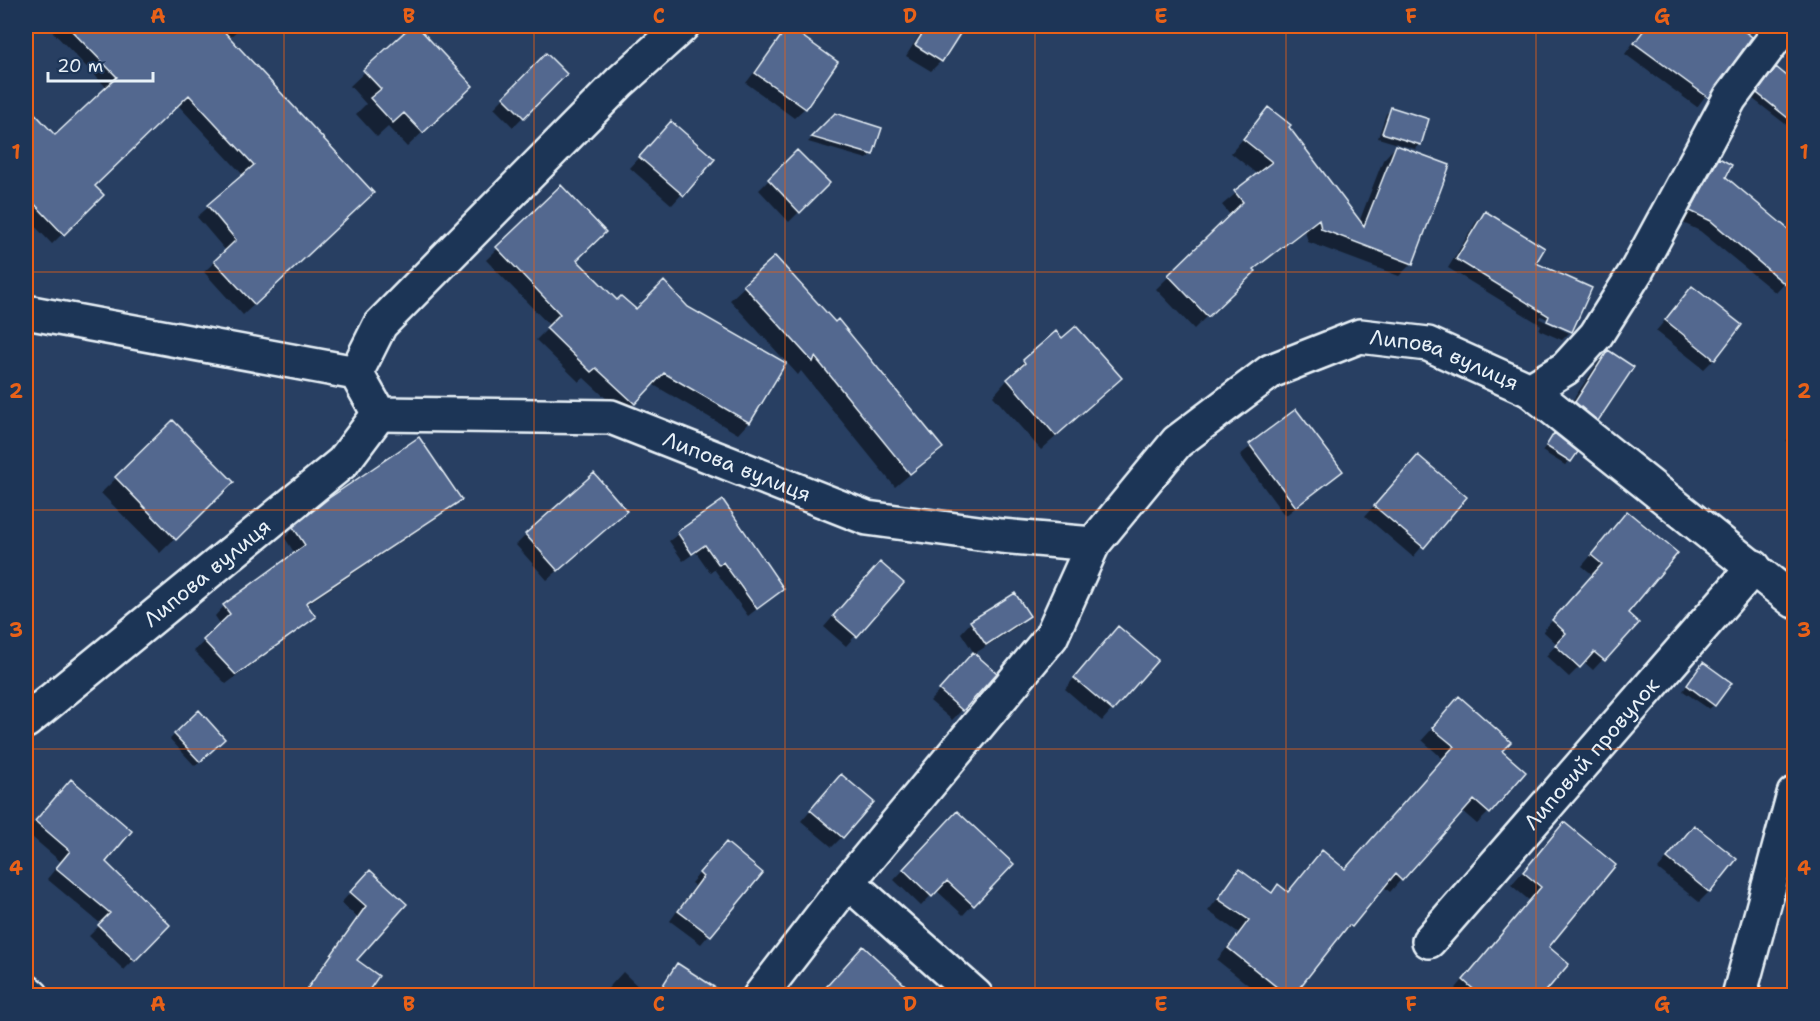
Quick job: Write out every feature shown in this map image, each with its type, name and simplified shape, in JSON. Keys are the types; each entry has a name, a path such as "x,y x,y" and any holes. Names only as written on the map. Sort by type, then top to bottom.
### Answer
{"street":[{"path":"356,373 380,325 620,82 682,26"},
{"name":"Липова вулиця","path":"760,996 848,882 1051,637 1093,544 1177,442 1270,371 1360,336 1428,344 1530,390 1566,368 1596,335 1637,270 1730,98 1784,26"},
{"path":"26,312 356,373"},
{"path":"356,373 379,414"},
{"path":"1530,390 1794,601"},
{"name":"Липова вулиця","path":"26,721 343,462 379,414 611,417 867,518 1001,536 1093,544"},
{"name":"Липовий провулок","path":"1429,941 1754,567"},
{"path":"1739,996 1794,794"},
{"path":"848,882 976,996"},
{"path":"26,991 32,996"}],"building":[{"path":"67,26 219,26 374,193 255,305 214,261 236,240 207,205 254,165 189,95 95,186 104,195 64,235 26,195 26,104 55,135 117,77"},
{"path":"411,26 417,26 473,86 423,133 404,113 393,123 370,98 381,89 363,70"},
{"path":"788,26 838,62 806,109 755,73"},
{"path":"927,26 965,26 942,62 915,45"},
{"path":"1647,26 1737,26 1752,37 1709,98 1634,43"},
{"path":"546,53 567,74 524,118 503,97"},
{"path":"1776,67 1794,82 1794,123 1757,93"},
{"path":"1268,107 1291,125 1289,127 1364,226 1396,145 1450,165 1413,264 1321,229 1319,219 1254,269 1256,271 1208,317 1168,275 1243,202 1234,191 1272,162 1243,139"},
{"path":"1391,107 1429,119 1421,145 1382,133"},
{"path":"835,113 882,128 873,155 811,137"},
{"path":"671,121 715,159 684,196 639,157"},
{"path":"797,150 830,183 800,213 768,179"},
{"path":"1719,158 1732,165 1726,177 1794,234 1794,292 1711,221 1690,211"},
{"path":"561,185 606,232 577,260 617,300 621,296 636,309 664,281 688,307 786,363 750,423 664,373 635,404 596,368 591,372 546,328 560,314 496,247"},
{"path":"1485,211 1545,248 1536,263 1592,288 1572,332 1547,321 1549,316 1456,259"},
{"path":"775,256 835,322 838,319 943,448 910,474 815,357 813,362 743,285"},
{"path":"1692,286 1742,325 1715,360 1665,320"},
{"path":"1076,326 1122,378 1056,436 1007,379 1025,363 1023,360 1056,331 1062,338"},
{"path":"1608,350 1634,367 1598,421 1575,402"},
{"path":"1296,409 1343,471 1296,507 1249,444"},
{"path":"173,420 234,482 176,540 115,477"},
{"path":"1554,433 1578,452 1571,462 1546,446"},
{"path":"419,437 462,500 306,603 316,617 236,675 203,640 230,614 223,605 305,545 293,527 329,498"},
{"path":"1418,455 1467,497 1424,548 1374,506"},
{"path":"594,473 627,511 558,571 525,534"},
{"path":"723,500 784,589 757,609 723,562 719,565 705,545 692,554 677,532"},
{"path":"1627,511 1678,553 1628,613 1639,623 1605,661 1594,652 1580,668 1555,645 1566,633 1552,620 1602,564 1591,555"},
{"path":"880,562 904,583 857,637 833,616"},
{"path":"1015,593 1030,616 986,645 970,621"},
{"path":"1118,626 1158,660 1113,711 1074,678"},
{"path":"973,652 997,673 963,711 939,690"},
{"path":"1703,662 1732,683 1715,706 1687,685"},
{"path":"1459,696 1511,742 1502,751 1526,772 1490,814 1474,800 1402,881 1395,874 1352,927 1349,925 1293,996 1288,996 1228,948 1249,920 1218,899 1239,869 1272,893 1278,884 1288,892 1322,850 1345,869 1454,746 1432,728"},
{"path":"199,710 225,739 200,762 174,734"},
{"path":"841,774 874,802 843,838 810,810"},
{"path":"71,779 132,831 106,862 170,925 135,961 98,925 110,913 56,868 70,851 35,821"},
{"path":"957,811 1014,864 974,906 947,881 932,897 903,869"},
{"path":"1564,822 1616,865 1549,947 1569,964 1542,996 1481,996 1463,980 1541,887 1523,872"},
{"path":"1694,825 1737,859 1710,893 1667,858"},
{"path":"726,842 763,873 711,936 678,911 703,877 699,873"},
{"path":"370,870 407,904 357,960 379,976 365,996 302,996 366,906 350,892"},
{"path":"863,946 917,996 818,996"},
{"path":"677,963 728,996 656,996"}]}
